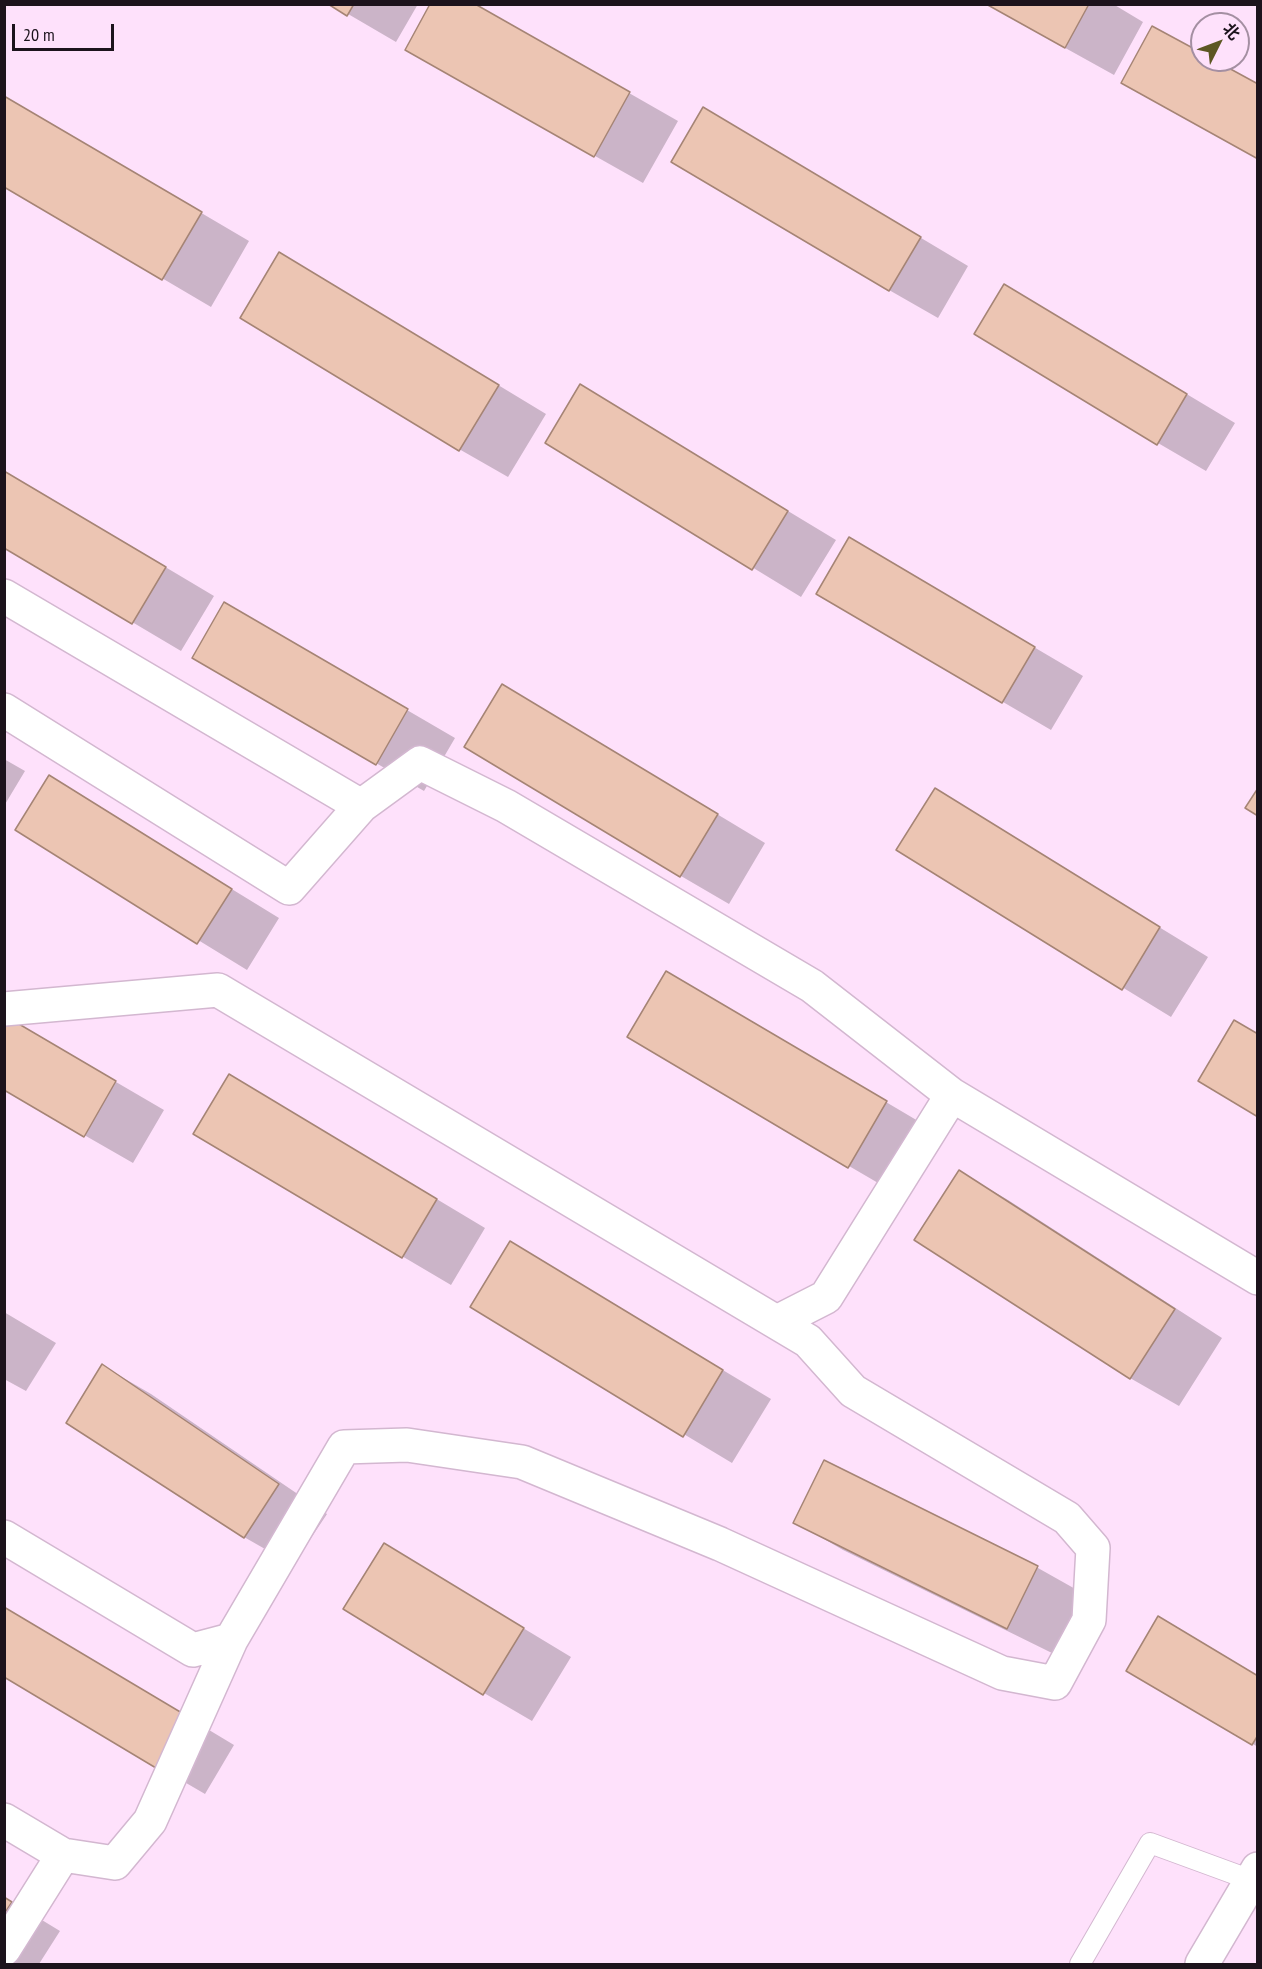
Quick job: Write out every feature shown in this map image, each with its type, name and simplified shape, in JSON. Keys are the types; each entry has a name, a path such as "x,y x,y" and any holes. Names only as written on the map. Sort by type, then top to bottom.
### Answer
{"street":[{"path":"4,596 361,806"},
{"path":"4,710 289,888 361,806 420,763 506,806 812,986 952,1095 1257,1278"},
{"path":"4,1009 218,990 808,1341 854,1391 1067,1518 1093,1548 1089,1620 1055,1683 1002,1673 720,1544 522,1462 407,1445 344,1447 231,1640 150,1821 115,1863 63,1855 4,1820"},
{"path":"777,1322 826,1297 952,1095"},
{"path":"4,1537 193,1650 231,1640"},
{"path":"4,1949 63,1855"},
{"path":"1202,1965 1254,1874"}],"lane":[{"path":"1080,1964 1149,1843 1254,1874"}],"building":[{"path":"328,4 354,4 347,16"},
{"path":"430,4 475,4 630,92 594,157 405,50"},
{"path":"986,4 1089,4 1065,48"},
{"path":"1152,26 1190,47 1190,72 1236,72 1258,84 1258,159 1121,83"},
{"path":"4,96 202,212 162,280 4,187"},
{"path":"703,107 921,237 889,291 671,162"},
{"path":"279,252 499,385 459,451 240,318"},
{"path":"1004,284 1187,394 1157,445 974,334"},
{"path":"580,384 788,511 752,570 545,443"},
{"path":"4,471 166,567 132,624 4,548"},
{"path":"849,537 1035,647 1002,703 816,594"},
{"path":"224,602 408,709 376,765 192,658"},
{"path":"502,684 718,814 680,877 464,747"},
{"path":"49,775 232,889 197,944 15,830"},
{"path":"935,788 1160,927 1122,990 896,850"},
{"path":"1258,788 1258,816 1245,808"},
{"path":"666,971 887,1101 848,1168 627,1037"},
{"path":"7,1017 116,1081 84,1137 4,1090 4,1022"},
{"path":"1234,1020 1258,1034 1258,1117 1198,1081"},
{"path":"229,1074 437,1199 402,1258 193,1134"},
{"path":"959,1170 1175,1309 1130,1379 914,1240"},
{"path":"510,1241 723,1370 683,1437 470,1307"},
{"path":"102,1364 279,1484 244,1538 66,1423"},
{"path":"824,1460 1038,1566 1007,1629 793,1523"},
{"path":"384,1543 524,1628 483,1695 343,1609"},
{"path":"4,1607 187,1716 156,1768 4,1677"},
{"path":"1158,1616 1258,1676 1258,1735 1252,1745 1126,1671"},
{"path":"4,1897 12,1902 4,1914"}]}
